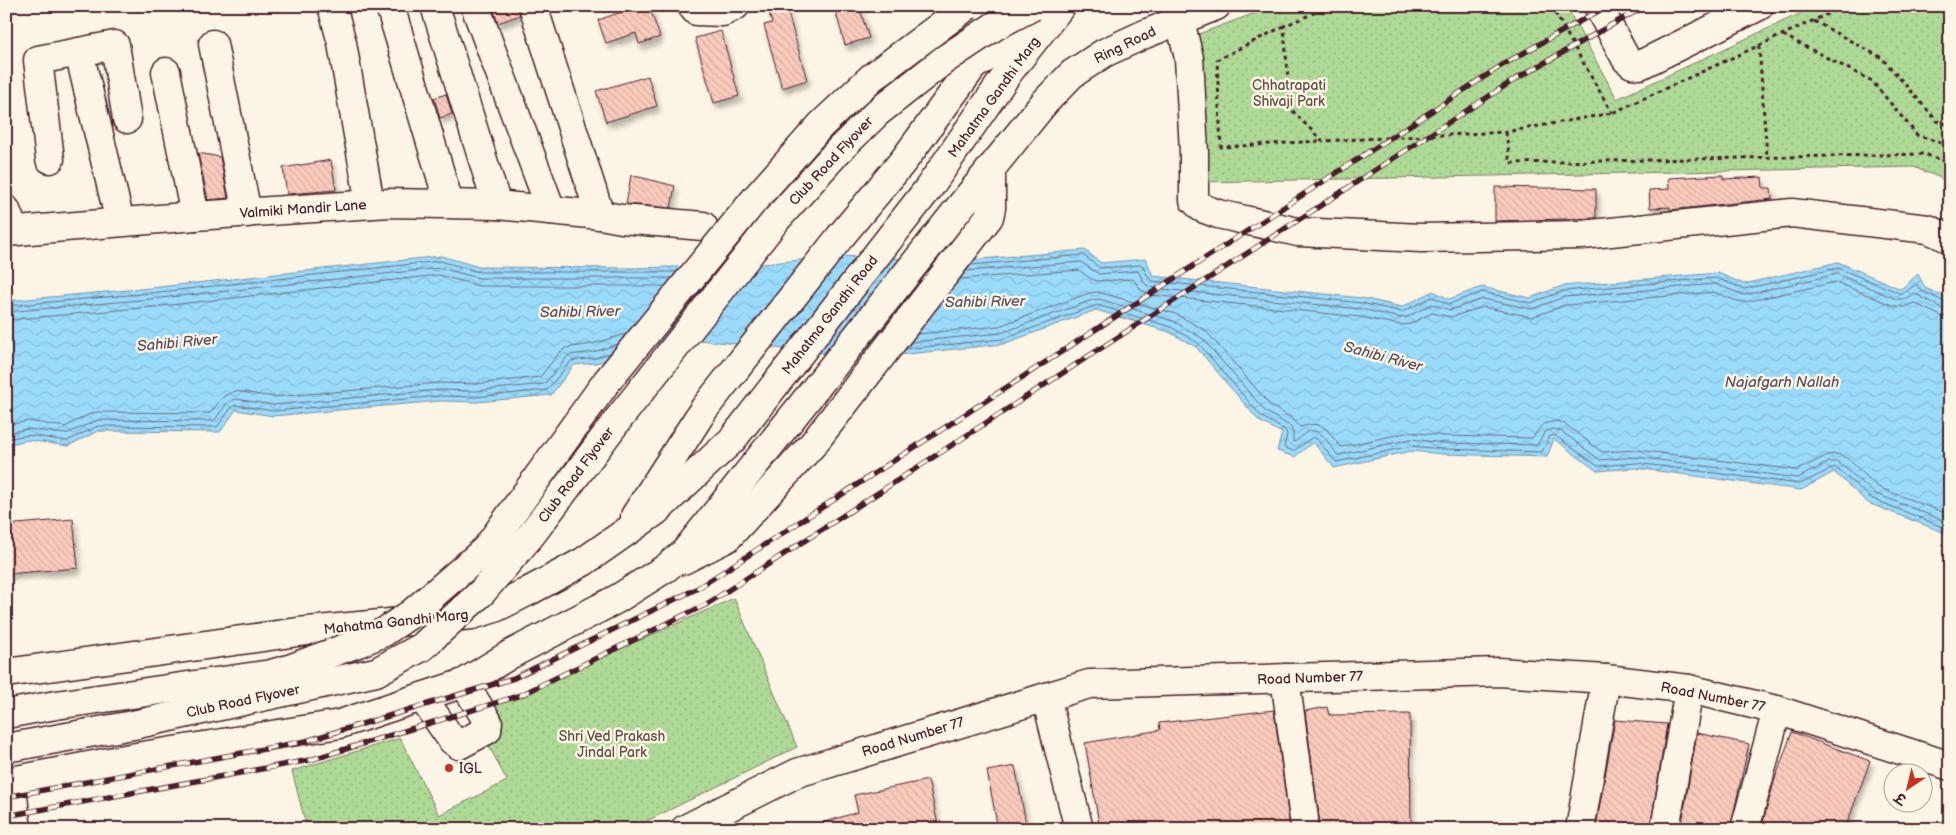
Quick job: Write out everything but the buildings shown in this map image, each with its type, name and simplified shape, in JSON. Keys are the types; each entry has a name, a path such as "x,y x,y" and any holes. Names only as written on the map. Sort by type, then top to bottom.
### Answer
{"main road":[{"path":"332,6 342,43 370,204"},
{"path":"390,6 449,203"},
{"path":"435,6 497,205"},
{"path":"475,6 551,210"},
{"path":"533,6 600,215"},
{"path":"692,6 696,11 723,12 735,6"},
{"name":"Club Road Flyover","path":"6,714 280,672 384,632 412,612 486,549 607,381 756,198 821,125 871,78 967,6"},
{"name":"Club Road Flyover","path":"6,748 133,725 376,672 422,647 482,592 531,535 620,418 770,228 838,151 878,112 944,60 995,26 1033,6"},
{"name":"Ring Road","path":"991,168 1045,102 1072,74 1104,54 1216,6"},
{"path":"1598,6 1626,59 1632,64 1640,65 1759,6"},
{"path":"625,532 704,409 840,237 904,160 973,66 1060,8"},
{"name":"Mahatma Gandhi Marg","path":"928,190 1008,74 1060,8"},
{"path":"1180,21 1189,58 1194,152 1194,200 1202,208 1218,214 1298,232 1421,238 1582,235 1792,213 1928,229 1950,238"},
{"path":"213,44 247,213"},
{"path":"50,159 38,60 115,46 127,119"},
{"path":"79,52 120,222"},
{"path":"166,72 195,216"},
{"path":"666,568 685,552 991,168"},
{"path":"17,829 8,774 130,758 340,724 464,683 511,654 617,599 666,568 727,538 813,444 990,218 991,168"},
{"name":"Mahatma Gandhi Road","path":"732,440 928,190"},
{"name":"Valmiki Mandir Lane","path":"9,224 120,222 370,204 449,203 497,205 704,226"},
{"name":"Mahatma Gandhi Marg","path":"6,674 298,632 472,614 495,608 583,562 656,511 732,440"},
{"name":"Road Number 77","path":"685,829 796,773 1089,684 1499,672 1606,679 1689,689 1777,710 1950,766"},
{"path":"1285,678 1304,819"},
{"path":"1580,829 1606,679"},
{"path":"422,697 452,740 459,745 465,743 487,730 488,722 464,683"},
{"path":"1665,829 1689,689"},
{"path":"1046,697 1079,829"},
{"path":"1745,829 1777,710"}],"path":[{"path":"1330,6 1284,26 1217,60 1222,147 1506,132 1612,113 1845,6"},
{"path":"1551,6 1612,113"},
{"path":"1814,20 1882,58 1937,121 1950,125"},
{"path":"1284,26 1290,108 1322,141"},
{"path":"1783,35 1872,81 1918,135 1950,146"},
{"path":"1759,46 1767,157"},
{"path":"1506,132 1510,163 1925,154 1950,164"}],"green space":[{"name":"Chhatrapati Shivaji Park","path":"1274,6 1566,6 1617,99 1816,6 1950,6 1950,182 1914,167 1202,182 1196,35"},
{"name":"Shri Ved Prakash Jindal Park","path":"734,598 797,747 631,829 307,829 292,771 400,738 439,815 507,781 473,715"}],"water":[{"name":"Najafgarh Nallah","path":"1085,250 1101,263 1146,259 1153,276 1362,298 1402,307 1433,291 1449,299 1482,287 1530,298 1562,286 1718,273 1744,284 1838,262 1901,289 1918,274 1925,288 1950,299 1950,535 1868,503 1834,472 1801,490 1635,468 1597,471 1554,439 1547,457 1442,454 1411,451 1334,468 1313,442 1295,457 1277,451 1282,433 1259,421 1196,347 1169,332 1096,310 1003,344 870,358 699,340 655,344 596,363 574,365 551,395 477,402 440,401 273,416 236,410 220,432 98,431 68,446 28,440 6,445 6,301 150,288 441,256 479,267 629,268 753,265 837,256 958,261"}],"railway":[{"path":"6,797 306,741 514,678 698,588 1504,64 1607,6"},
{"path":"6,816 310,760 521,695 707,604 1514,80 1645,6"}],"place":[{"name":"IGL","path":"449,768"}],"water label":[{"name":"Sahibi River","path":"985,302"},
{"name":"Sahibi River","path":"580,312"},
{"name":"Sahibi River","path":"177,343"},
{"name":"Sahibi River","path":"1383,357"}]}
